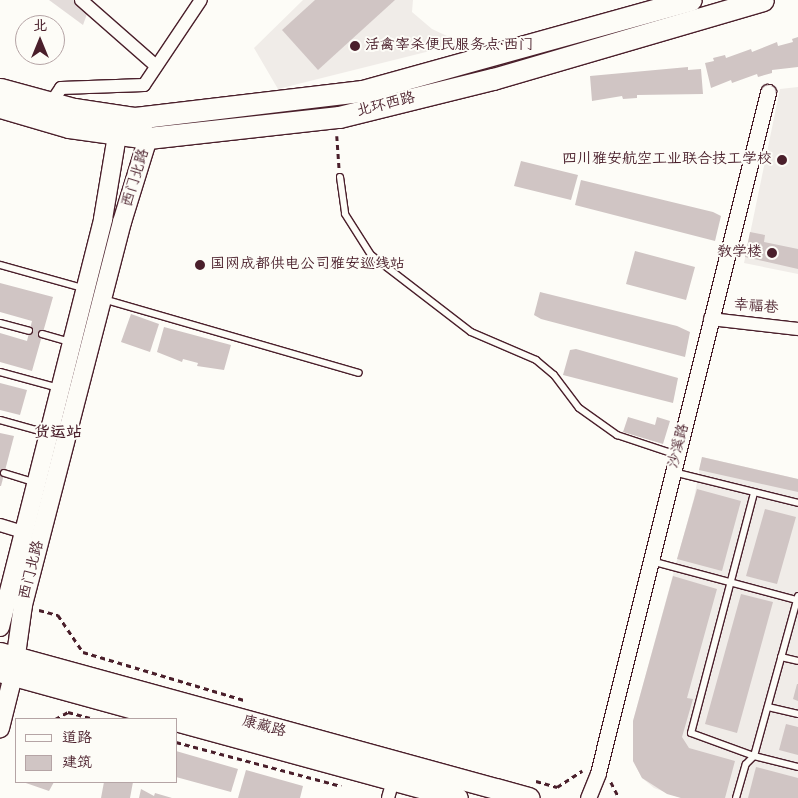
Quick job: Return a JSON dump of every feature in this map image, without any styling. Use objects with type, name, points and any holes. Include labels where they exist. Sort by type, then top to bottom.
[{"type":"highway","name":"北环西路","points":[[0,89],[52,103],[135,118],[362,91],[691,0]]},
{"type":"highway","name":"北环西路","points":[[0,107],[69,127],[148,138],[335,117],[493,79],[763,0]]},
{"type":"main road","name":"西门北路","points":[[0,627],[103,219],[117,135],[135,118],[148,138],[102,299],[7,665],[0,728]]},
{"type":"main road","points":[[7,665],[168,718]]},
{"type":"main road","name":"康藏路","points":[[7,665],[529,789]]},
{"type":"main road","name":"康藏路","points":[[178,722],[390,790],[458,798]]},
{"type":"street","points":[[81,0],[156,66]]},
{"type":"street","points":[[52,103],[61,88],[144,85],[202,0]]},
{"type":"street","name":"沙溪路","points":[[588,798],[598,773],[768,92]]},
{"type":"street","name":"幸福巷","points":[[710,320],[798,329]]},
{"type":"street","points":[[0,525],[23,532]]},
{"type":"lane","points":[[340,177],[346,214],[371,255],[471,332],[536,360],[554,375],[579,408],[617,435],[677,455]]},
{"type":"lane","points":[[0,265],[84,289]]},
{"type":"lane","points":[[102,299],[359,373]]},
{"type":"lane","points":[[0,323],[30,331]]},
{"type":"lane","points":[[42,334],[71,342]]},
{"type":"lane","points":[[0,372],[59,388]]},
{"type":"lane","points":[[0,420],[49,434]]},
{"type":"lane","points":[[673,472],[798,503]]},
{"type":"lane","points":[[4,473],[36,483]]},
{"type":"lane","points":[[754,492],[729,582],[692,732],[754,756],[798,767]]},
{"type":"lane","points":[[650,561],[797,598],[796,608],[754,756],[746,764],[736,798]]},
{"type":"lane","points":[[781,657],[798,662]]},
{"type":"lane","points":[[768,707],[798,714]]},
{"type":"path","points":[[335,117],[340,177]]},
{"type":"path","points":[[58,615],[84,652],[252,702]]},
{"type":"path","points":[[57,718],[68,712],[90,718]]},
{"type":"path","points":[[178,743],[348,788]]},
{"type":"path","points":[[529,789],[557,787],[585,769],[609,777],[619,798]]},
{"type":"shaded area","points":[[49,0],[92,0],[83,25]]},
{"type":"shaded area","name":"活禽宰杀便民服务点·西门","points":[[303,0],[413,0],[412,12],[432,29],[462,43],[278,89],[254,48]]},
{"type":"shaded area","name":"四川雅安航空工业联合技工学校","points":[[798,87],[798,274],[744,263],[780,89]]},
{"type":"shaded area","points":[[702,457],[798,479],[798,798],[681,798],[654,788],[642,778],[633,761],[633,721],[694,498]]},
{"type":"building","points":[[315,0],[395,0],[318,70],[282,30]]},
{"type":"building","points":[[798,37],[798,67],[772,70],[772,73],[758,77],[757,74],[732,83],[731,80],[711,88],[705,63],[714,61],[713,58],[725,55],[726,58],[751,49],[752,52],[777,42],[778,46],[793,42],[792,39]]},
{"type":"building","points":[[688,67],[688,70],[701,69],[703,94],[637,95],[637,98],[623,99],[622,96],[592,101],[590,76]]},
{"type":"building","points":[[521,161],[578,175],[571,200],[514,186]]},
{"type":"building","points":[[581,180],[713,212],[721,216],[715,241],[575,205]]},
{"type":"building","name":"教学楼","points":[[750,232],[765,235],[764,242],[798,249],[798,269],[745,257]]},
{"type":"building","points":[[635,251],[695,267],[686,300],[626,284]]},
{"type":"building","points":[[0,283],[53,297],[32,371],[0,362],[0,333],[27,341],[32,321],[0,312]]},
{"type":"building","points":[[540,292],[677,326],[690,332],[685,357],[541,319],[534,315]]},
{"type":"building","points":[[131,314],[159,324],[150,352],[121,342]]},
{"type":"building","points":[[164,327],[231,345],[224,370],[197,366],[198,363],[183,359],[182,362],[157,352]]},
{"type":"building","points":[[576,349],[678,378],[673,403],[563,375],[570,350]]},
{"type":"building","points":[[0,383],[27,390],[20,415],[0,410]]},
{"type":"building","points":[[628,417],[655,425],[657,417],[670,421],[663,444],[623,432]]},
{"type":"building","points":[[0,433],[14,436],[1,486],[0,486]]},
{"type":"building","points":[[702,457],[798,479],[798,492],[699,470]]},
{"type":"building","points":[[697,489],[741,501],[722,571],[677,559]]},
{"type":"building","points":[[765,509],[796,517],[777,584],[746,576]]},
{"type":"building","points":[[673,576],[717,589],[687,698],[693,699],[682,737],[689,748],[735,761],[725,798],[681,798],[667,794],[642,778],[633,761],[633,721]]},
{"type":"building","points":[[741,594],[773,602],[737,733],[705,724]]},
{"type":"building","points":[[798,684],[798,701],[793,699]]},
{"type":"building","points":[[786,724],[798,727],[798,755],[779,750]]},
{"type":"building","points":[[178,752],[238,769],[231,792],[178,778]]},
{"type":"building","points":[[756,767],[798,778],[798,798],[748,798]]},
{"type":"building","points":[[246,770],[303,786],[300,798],[238,798]]},
{"type":"building","points":[[26,783],[53,783],[49,791]]},
{"type":"building","points":[[104,783],[133,783],[130,798],[101,798]]},
{"type":"building","points":[[141,789],[154,796],[155,793],[172,798],[139,798]]},
{"type":"place","name":"活禽宰杀便民服务点·西门","points":[[355,46]]},
{"type":"place","name":"四川雅安航空工业联合技工学校","points":[[782,160]]},
{"type":"place","name":"教学楼","points":[[772,253]]},
{"type":"place","name":"国网成都供电公司雅安巡线站","points":[[200,265]]},
{"type":"district","name":"货运站","points":[[58,433]]}]
